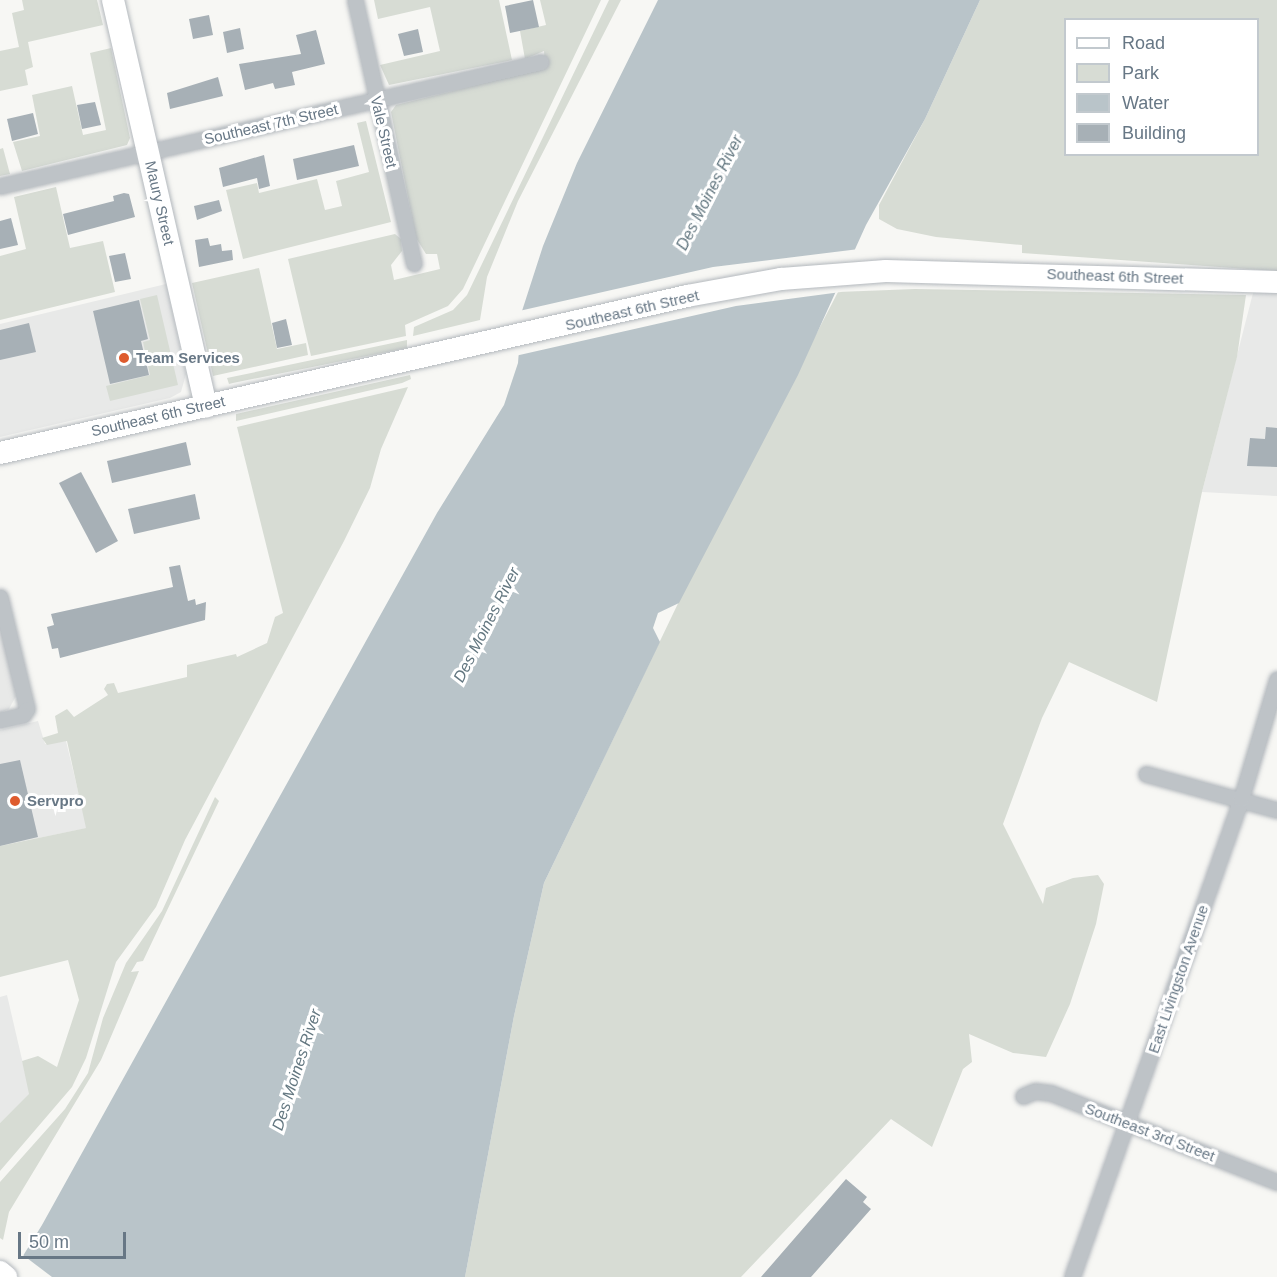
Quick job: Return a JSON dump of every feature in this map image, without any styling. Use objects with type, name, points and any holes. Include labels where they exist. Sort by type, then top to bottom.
[{"type":"main road","name":"Maury Street","points":[[112,0],[206,405]]},
{"type":"main road","name":"Southeast 6th Street","points":[[0,453],[676,299],[781,279],[886,271],[1022,273],[1277,282]]},
{"type":"main road","points":[[0,1272],[6,1277]]},
{"type":"street","name":"Vale Street","points":[[355,0],[414,263]]},
{"type":"street","name":"Southeast 7th Street","points":[[0,186],[541,62]]},
{"type":"street","points":[[0,597],[26,713],[0,720]]},
{"type":"street","name":"East Livingston Avenue","points":[[1072,1277],[1241,799],[1277,679]]},
{"type":"street","points":[[1146,774],[1277,810]]},
{"type":"street","name":"Southeast 3rd Street","points":[[1023,1096],[1035,1091],[1051,1093],[1277,1182]]},
{"type":"shaded area","points":[[1250,281],[1277,282],[1277,496],[1202,492],[1253,293]]},
{"type":"shaded area","points":[[166,284],[186,374],[181,392],[170,398],[0,437],[0,324]]},
{"type":"shaded area","points":[[0,618],[16,696],[9,709],[0,713]]},
{"type":"shaded area","points":[[38,721],[45,744],[66,741],[87,828],[0,846],[0,730]]},
{"type":"shaded area","points":[[7,995],[30,1094],[0,1123],[0,997]]},
{"type":"green space","points":[[22,0],[97,0],[103,25],[28,42],[33,67],[25,70],[28,85],[0,91],[0,51],[19,47],[12,13],[24,10]]},
{"type":"green space","points":[[374,0],[499,0],[512,60],[389,85],[380,65],[440,51],[430,7],[378,19]]},
{"type":"green space","points":[[540,0],[601,0],[463,289],[448,306],[405,325],[406,336],[311,356],[288,259],[395,234],[401,239],[402,251],[391,265],[394,280],[440,269],[437,254],[426,254],[416,238],[391,112],[396,105],[545,68],[544,51],[525,59],[520,31],[546,25]]},
{"type":"green space","points":[[609,0],[621,0],[518,201],[487,277],[480,320],[413,336],[414,327],[453,310],[467,295]]},
{"type":"green space","points":[[980,0],[1277,0],[1277,271],[1022,253],[1022,245],[936,237],[897,229],[879,219],[879,205],[925,119]]},
{"type":"green space","points":[[111,48],[130,138],[127,145],[22,171],[13,142],[40,136],[32,95],[72,86],[83,135],[106,130],[90,53]]},
{"type":"green space","points":[[366,121],[391,222],[243,259],[226,190],[257,183],[259,193],[317,179],[325,210],[342,206],[336,181],[369,172],[357,123]]},
{"type":"green space","points":[[3,148],[10,174],[0,176],[0,149]]},
{"type":"green space","points":[[56,187],[70,248],[103,241],[115,292],[0,320],[0,256],[26,249],[14,197]]},
{"type":"green space","points":[[259,268],[277,349],[306,343],[308,355],[213,376],[192,283]]},
{"type":"green space","points":[[915,289],[1246,295],[1237,357],[1202,492],[1157,702],[1069,662],[1042,718],[1003,824],[1043,904],[1046,888],[1073,878],[1098,875],[1104,884],[1096,924],[1070,1004],[1046,1057],[1013,1053],[969,1034],[972,1062],[963,1069],[932,1147],[891,1119],[741,1277],[465,1277],[514,1016],[544,883],[695,568],[838,292]]},
{"type":"green space","points":[[157,295],[178,385],[110,401],[106,386],[150,375],[143,342],[150,340],[140,299]]},
{"type":"green space","points":[[407,340],[407,348],[229,384],[227,378]]},
{"type":"green space","points":[[410,375],[411,379],[402,383],[236,421],[236,414]]},
{"type":"green space","points":[[408,387],[381,449],[370,488],[344,541],[185,840],[156,907],[116,962],[86,1058],[72,1087],[0,1171],[0,1123],[29,1094],[22,1061],[38,1056],[57,1067],[79,1000],[68,960],[0,977],[0,846],[86,828],[67,741],[47,745],[42,738],[58,733],[55,716],[67,709],[74,717],[108,695],[104,689],[107,684],[114,683],[118,693],[187,677],[187,665],[236,654],[237,657],[267,643],[275,617],[283,613],[237,427]]},
{"type":"green space","points":[[215,797],[219,801],[143,961],[137,962],[131,972],[139,971],[101,1060],[9,1212],[3,1240],[0,1238],[0,1182],[65,1109],[88,1073],[103,1018],[126,963],[162,911]]},
{"type":"water","name":"Des Moines River","points":[[658,0],[980,0],[925,119],[866,225],[798,375],[679,603],[658,613],[653,628],[660,642],[544,883],[514,1016],[465,1277],[10,1277],[42,1225],[437,513],[504,405],[518,363],[522,311],[543,246],[577,163]]},
{"type":"pier","points":[[859,249],[841,292],[736,306],[515,356],[519,311],[713,267]]},
{"type":"pier","points":[[19,1252],[52,1277],[7,1277]]},
{"type":"building","points":[[533,0],[539,27],[510,33],[505,6]]},
{"type":"building","points":[[209,15],[213,35],[193,39],[189,19]]},
{"type":"building","points":[[240,28],[244,49],[227,53],[223,32]]},
{"type":"building","points":[[418,29],[423,52],[404,56],[398,34]]},
{"type":"building","points":[[316,30],[325,64],[292,72],[295,85],[275,89],[273,83],[245,90],[239,64],[301,54],[296,35]]},
{"type":"building","points":[[218,77],[223,96],[170,109],[167,93]]},
{"type":"building","points":[[95,102],[101,125],[82,129],[77,105]]},
{"type":"building","points":[[33,113],[38,134],[12,141],[7,119]]},
{"type":"building","points":[[354,145],[359,166],[297,180],[293,159]]},
{"type":"building","points":[[264,155],[270,186],[259,189],[257,178],[223,187],[219,168]]},
{"type":"building","points":[[129,194],[135,217],[68,235],[63,214],[114,201],[113,196]]},
{"type":"building","points":[[219,200],[222,211],[197,220],[194,206]]},
{"type":"building","points":[[11,218],[18,245],[0,249],[0,221]]},
{"type":"building","points":[[208,238],[210,246],[221,244],[222,251],[232,250],[233,260],[199,267],[195,240]]},
{"type":"building","points":[[125,253],[131,279],[115,282],[109,256]]},
{"type":"building","name":"Team Services","points":[[139,300],[148,339],[141,341],[149,375],[110,384],[93,311]]},
{"type":"building","points":[[286,319],[292,345],[277,348],[272,323]]},
{"type":"building","points":[[29,323],[36,352],[0,360],[0,330]]},
{"type":"building","points":[[1266,427],[1277,428],[1277,467],[1247,466],[1250,438],[1265,439]]},
{"type":"building","points":[[186,442],[191,465],[112,483],[107,461]]},
{"type":"building","points":[[81,472],[118,541],[96,553],[59,483]]},
{"type":"building","points":[[195,494],[200,519],[134,534],[128,509]]},
{"type":"building","points":[[180,565],[188,601],[195,599],[196,605],[206,602],[205,620],[60,658],[58,648],[52,649],[47,627],[54,625],[51,614],[173,587],[169,567]]},
{"type":"building","name":"Servpro","points":[[20,760],[38,837],[0,846],[0,764]]},
{"type":"building","points":[[846,1179],[867,1197],[863,1202],[871,1209],[811,1277],[761,1277]]},
{"type":"place","name":"Team Services","points":[[124,358]]},
{"type":"place","name":"Servpro","points":[[15,801]]}]
